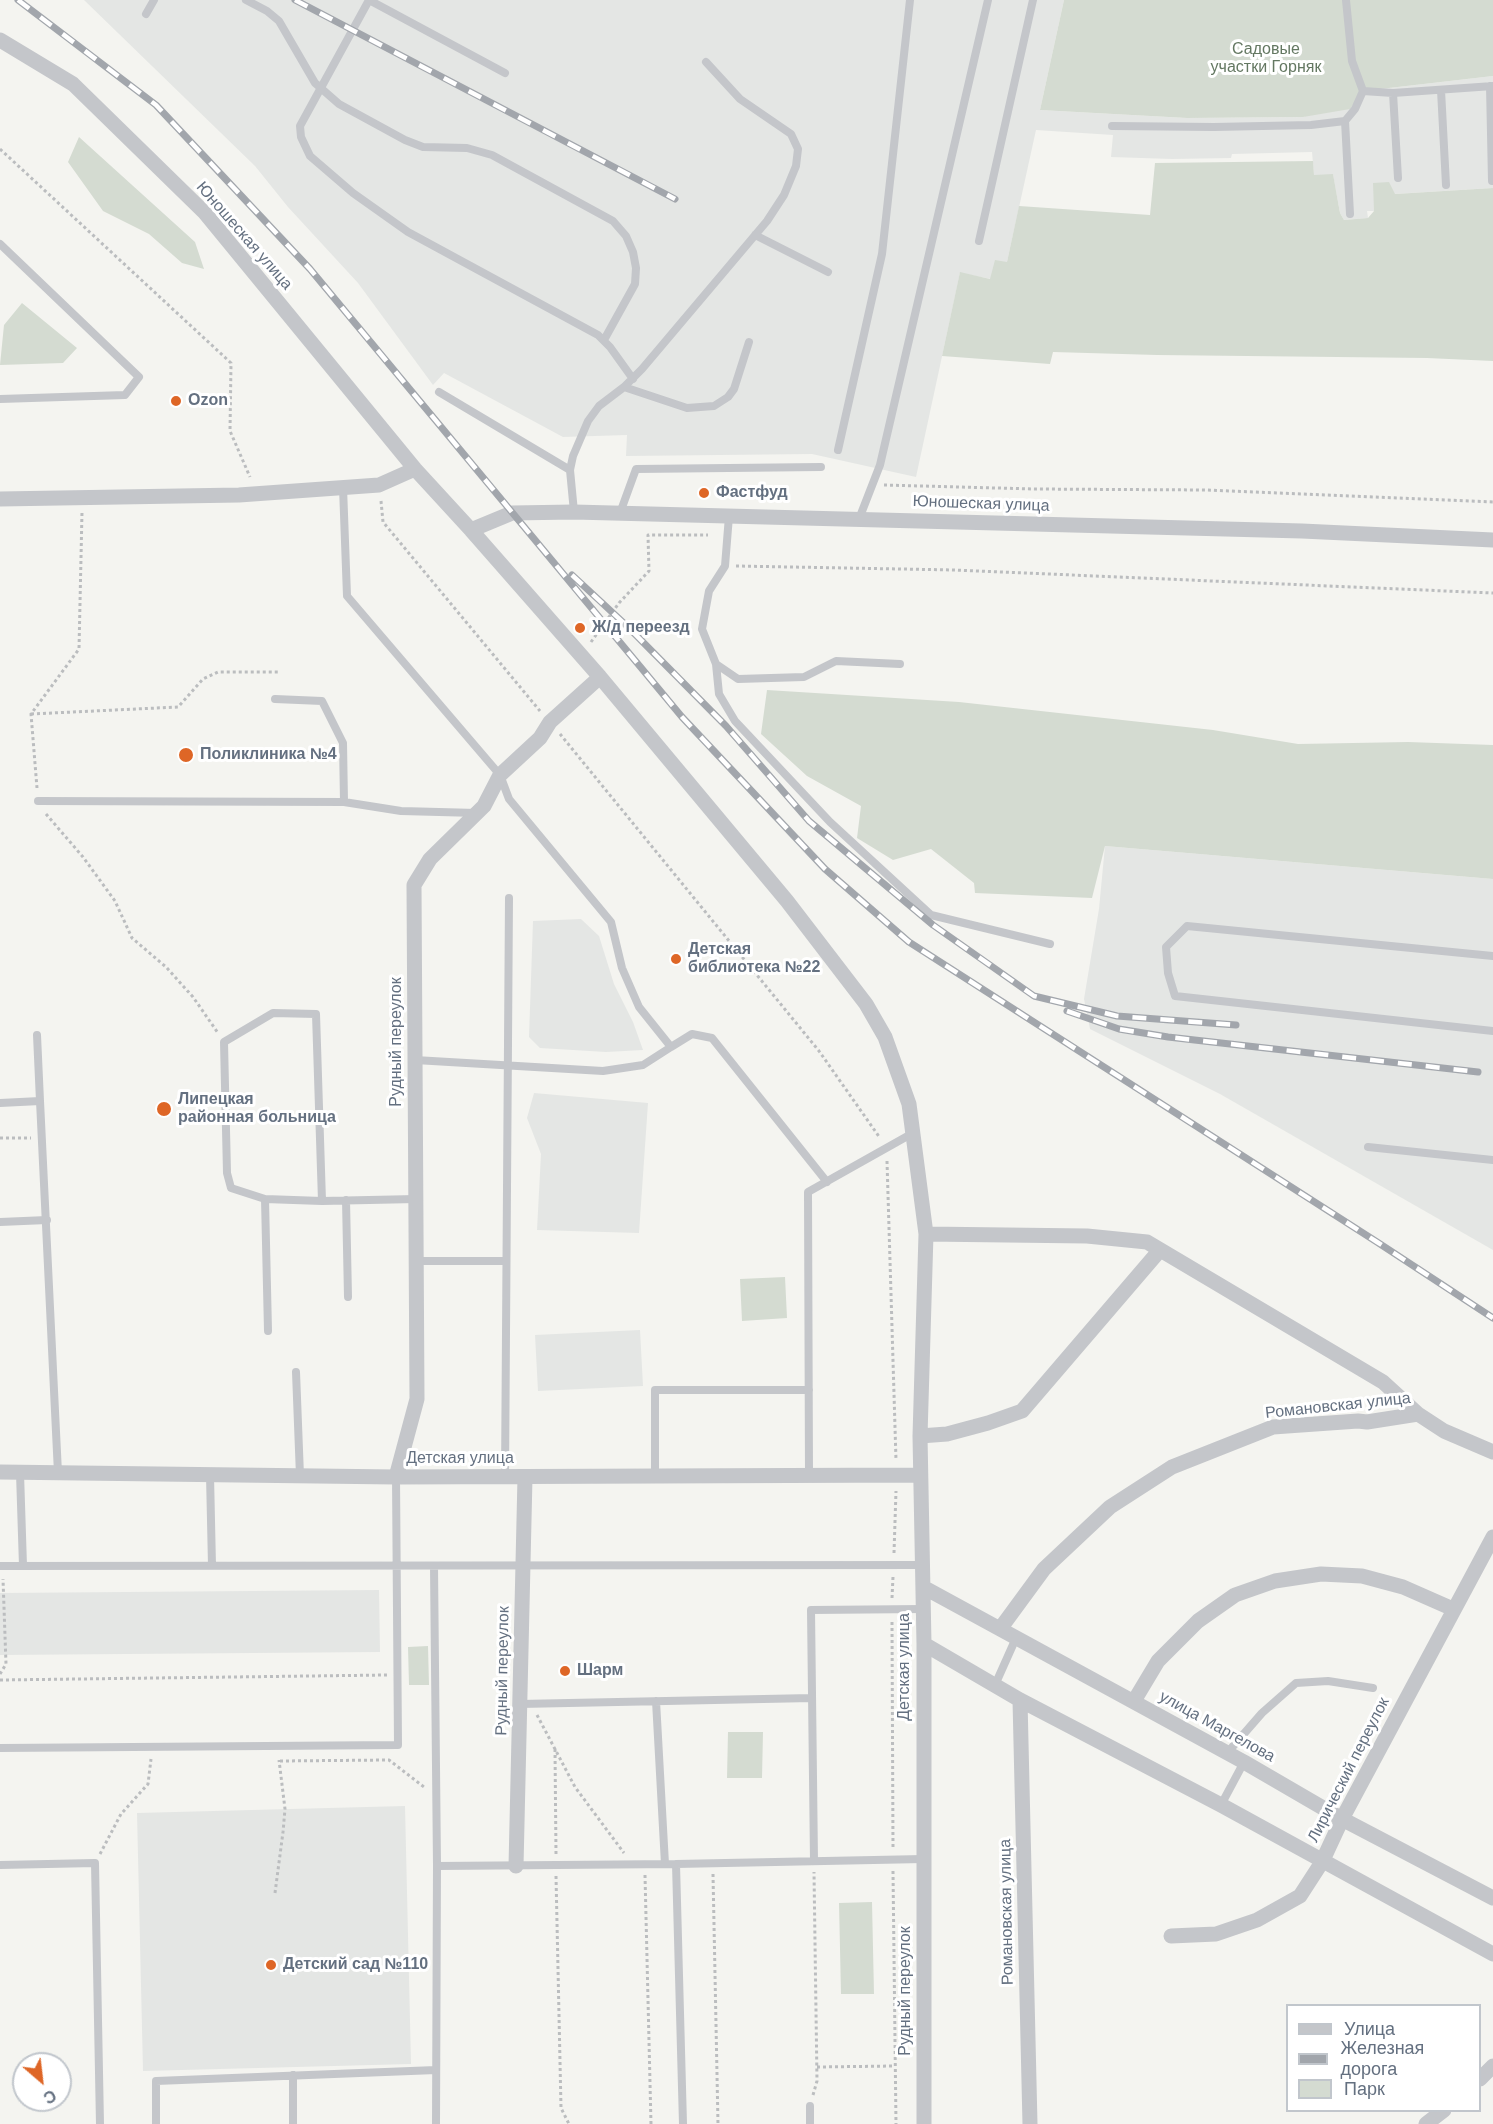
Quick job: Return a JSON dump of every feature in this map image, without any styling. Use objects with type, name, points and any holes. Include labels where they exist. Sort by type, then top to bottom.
[{"type":"street","name":"Юношеская улица","points":[[0,40],[73,84],[205,213],[415,469],[600,677],[787,901],[866,1004],[885,1037],[898,1071],[909,1104],[914,1133]]},
{"type":"street","points":[[0,499],[257,494],[379,484],[415,469]]},
{"type":"street","name":"Юношеская улица","points":[[471,530],[512,513],[574,512],[1290,531],[1493,540]]},
{"type":"street","name":"Рудный переулок","points":[[396,1477],[417,1399],[414,885],[430,859],[484,806],[500,775],[540,738],[550,722],[600,677]]},
{"type":"street","name":"Детская улица","points":[[914,1133],[926,1234],[920,1436],[924,1644],[923,1858]]},
{"type":"street","points":[[926,1234],[1087,1236],[1147,1242],[1383,1382],[1418,1414]]},
{"type":"street","points":[[920,1436],[947,1434],[1022,1411],[1160,1250]]},
{"type":"street","name":"Романовская улица","points":[[1000,1629],[1044,1569],[1110,1507],[1173,1467],[1273,1427],[1367,1422],[1418,1414],[1444,1431],[1493,1452]]},
{"type":"street","name":"Детская улица","points":[[0,1472],[396,1477],[920,1475]]},
{"type":"street","name":"Рудный переулок","points":[[516,1866],[526,1704],[523,1566],[525,1477]]},
{"type":"street","name":"Лирический переулок","points":[[1172,1936],[1216,1934],[1257,1920],[1300,1896],[1322,1862],[1342,1819],[1493,1537]]},
{"type":"street","points":[[1134,1701],[1158,1661],[1198,1621],[1235,1595],[1275,1581],[1321,1574],[1362,1576],[1403,1587],[1453,1609]]},
{"type":"street","name":"улица Маргелова","points":[[923,1587],[1228,1752],[1342,1819],[1493,1898]]},
{"type":"street","points":[[924,1644],[1020,1700],[1221,1805],[1493,1954]]},
{"type":"street","name":"Романовская улица","points":[[1020,1700],[1030,2124]]},
{"type":"street","name":"Рудный переулок","points":[[923,1858],[924,2124]]},
{"type":"street","points":[[1481,2077],[1493,2066]]},
{"type":"street","points":[[1426,2124],[1441,2112]]},
{"type":"lane","points":[[147,14],[154,0]]},
{"type":"lane","points":[[246,0],[267,11],[279,21],[308,73],[320,88],[339,104],[405,140],[423,147],[466,148],[492,155],[613,221],[626,236],[633,252],[636,268],[635,284],[604,340]]},
{"type":"lane","points":[[505,73],[369,0],[300,126],[304,146],[310,156],[352,193],[408,232],[604,340],[633,379]]},
{"type":"lane","points":[[838,450],[882,254],[910,0]]},
{"type":"lane","points":[[859,519],[880,465],[988,0]]},
{"type":"lane","points":[[980,242],[1033,0]]},
{"type":"lane","points":[[1112,126],[1214,127],[1345,121],[1355,110],[1363,91],[1352,61],[1346,0]]},
{"type":"lane","points":[[574,512],[570,470],[573,456],[588,421],[608,398],[633,379],[699,304],[775,210],[790,184],[799,157],[791,134],[740,99],[706,62]]},
{"type":"lane","points":[[1363,91],[1393,93],[1491,86],[1491,181]]},
{"type":"lane","points":[[1441,90],[1446,185]]},
{"type":"lane","points":[[1393,93],[1398,178]]},
{"type":"lane","points":[[1345,121],[1350,214]]},
{"type":"lane","points":[[755,235],[828,272]]},
{"type":"lane","points":[[0,244],[139,377],[124,395],[0,399]]},
{"type":"lane","points":[[624,387],[687,408],[714,406],[728,397],[734,389],[749,342]]},
{"type":"lane","points":[[439,392],[570,470]]},
{"type":"lane","points":[[620,513],[636,469],[821,467]]},
{"type":"lane","points":[[343,487],[347,596],[500,775],[509,799],[611,922],[622,968],[639,1007],[671,1047]]},
{"type":"lane","points":[[729,516],[725,566],[709,591],[702,629],[716,664],[719,694],[735,721],[830,822],[931,915],[1050,944]]},
{"type":"lane","points":[[716,664],[738,679],[804,677],[836,661],[900,664]]},
{"type":"lane","points":[[275,699],[322,701],[343,742],[344,802]]},
{"type":"lane","points":[[38,801],[344,802],[401,811],[477,813]]},
{"type":"lane","points":[[505,1477],[509,898]]},
{"type":"lane","points":[[1493,956],[1187,926],[1166,947],[1168,973],[1175,996],[1493,1030]]},
{"type":"lane","points":[[322,1201],[316,1014],[273,1012],[224,1042],[227,1173],[231,1188],[265,1199],[322,1201],[416,1199]]},
{"type":"lane","points":[[415,1060],[603,1071],[643,1065],[692,1034],[712,1038],[827,1182]]},
{"type":"lane","points":[[37,1035],[58,1473]]},
{"type":"lane","points":[[0,1103],[40,1101]]},
{"type":"lane","points":[[809,1475],[808,1192],[914,1133]]},
{"type":"lane","points":[[1368,1147],[1493,1160]]},
{"type":"lane","points":[[265,1199],[268,1331]]},
{"type":"lane","points":[[346,1200],[348,1297]]},
{"type":"lane","points":[[0,1222],[47,1220]]},
{"type":"lane","points":[[416,1261],[506,1261]]},
{"type":"lane","points":[[296,1372],[300,1476]]},
{"type":"lane","points":[[655,1476],[655,1390],[809,1390]]},
{"type":"lane","points":[[20,1473],[23,1566]]},
{"type":"lane","points":[[210,1475],[212,1566]]},
{"type":"lane","points":[[0,1748],[398,1745],[396,1477]]},
{"type":"lane","points":[[1,1566],[922,1565]]},
{"type":"lane","points":[[434,1566],[437,1866],[436,2124]]},
{"type":"lane","points":[[813,1861],[811,1610],[923,1609]]},
{"type":"lane","points":[[995,1685],[1016,1638]]},
{"type":"lane","points":[[1228,1752],[1262,1713],[1296,1683],[1328,1681],[1372,1688]]},
{"type":"lane","points":[[526,1704],[812,1698]]},
{"type":"lane","points":[[656,1701],[665,1864]]},
{"type":"lane","points":[[1221,1805],[1244,1762]]},
{"type":"lane","points":[[437,1866],[676,1864],[923,1858]]},
{"type":"lane","points":[[0,1865],[95,1863],[100,2124]]},
{"type":"lane","points":[[676,1864],[683,2124]]},
{"type":"lane","points":[[156,2124],[156,2081],[436,2070]]},
{"type":"lane","points":[[293,2075],[293,2124]]},
{"type":"lane","points":[[810,2106],[810,2124]]},
{"type":"path","points":[[0,149],[231,363],[230,431],[257,494]]},
{"type":"path","points":[[379,484],[384,522],[819,1051],[886,1148],[897,1475],[892,1609],[896,2124]]},
{"type":"path","points":[[873,484],[1034,489],[1206,490],[1493,502]]},
{"type":"path","points":[[83,498],[79,650],[31,714],[38,801],[50,820],[83,857],[116,901],[132,938],[166,967],[194,997],[224,1042]]},
{"type":"path","points":[[581,655],[619,603],[649,571],[648,535],[708,535]]},
{"type":"path","points":[[725,566],[955,570],[1493,593]]},
{"type":"path","points":[[31,714],[178,707],[203,679],[218,672],[278,672]]},
{"type":"path","points":[[0,1138],[42,1138]]},
{"type":"path","points":[[0,1674],[6,1664],[1,1566]]},
{"type":"path","points":[[0,1680],[397,1675]]},
{"type":"path","points":[[526,1704],[555,1749],[575,1787],[632,1864]]},
{"type":"path","points":[[275,1893],[285,1809],[278,1746]]},
{"type":"path","points":[[95,1863],[121,1814],[148,1784],[153,1747]]},
{"type":"path","points":[[555,1749],[561,2108],[569,2124]]},
{"type":"path","points":[[280,1761],[389,1760],[436,1796]]},
{"type":"path","points":[[810,2106],[817,2080],[813,1861]]},
{"type":"path","points":[[712,1863],[718,2124]]},
{"type":"path","points":[[645,1864],[651,2124]]},
{"type":"path","points":[[817,2067],[895,2066]]},
{"type":"shaded area","points":[[84,0],[1064,0],[1040,110],[1187,118],[1303,117],[1363,91],[1493,76],[1493,188],[1394,194],[1374,183],[1374,211],[1367,211],[1368,218],[1344,220],[1340,213],[1333,175],[1314,175],[1312,152],[1232,154],[1231,158],[1111,157],[1113,135],[1036,130],[1007,262],[991,279],[960,273],[916,477],[812,454],[626,456],[627,435],[563,437],[444,373],[433,385],[358,283],[288,207],[255,166]]},
{"type":"shaded area","points":[[1105,846],[1493,879],[1493,1250],[1220,1094],[1090,1029],[1084,999],[1099,909]]},
{"type":"shaded area","points":[[581,919],[599,936],[614,984],[633,1022],[643,1050],[606,1052],[540,1048],[529,1037],[533,921]]},
{"type":"shaded area","points":[[534,1093],[648,1103],[639,1233],[537,1230],[541,1154],[527,1118]]},
{"type":"shaded area","points":[[640,1330],[643,1386],[538,1391],[535,1335]]},
{"type":"shaded area","points":[[379,1590],[380,1652],[0,1655],[0,1593]]},
{"type":"shaded area","points":[[405,1806],[411,2064],[143,2071],[137,1813]]},
{"type":"green space","name":"Садовые участки Горняк","points":[[1064,0],[1493,0],[1493,76],[1363,91],[1350,109],[1303,117],[1187,118],[1040,110]]},
{"type":"green space","points":[[79,137],[195,242],[204,269],[182,263],[149,234],[103,211],[68,162]]},
{"type":"green space","points":[[1313,161],[1314,175],[1333,174],[1340,213],[1344,220],[1368,218],[1374,211],[1373,183],[1389,182],[1395,194],[1493,188],[1493,361],[1053,352],[1050,364],[942,356],[960,272],[990,279],[995,260],[1007,262],[1019,206],[1150,215],[1155,163]]},
{"type":"green space","points":[[22,303],[77,348],[63,363],[0,365],[4,325]]},
{"type":"green space","points":[[767,690],[959,702],[1213,730],[1298,744],[1408,742],[1493,745],[1493,879],[1105,846],[1092,898],[975,893],[974,883],[931,849],[893,860],[857,838],[861,806],[807,776],[761,734]]},
{"type":"green space","points":[[785,1277],[787,1318],[742,1321],[740,1279]]},
{"type":"green space","points":[[428,1646],[429,1685],[409,1685],[408,1647]]},
{"type":"green space","points":[[728,1732],[763,1732],[762,1778],[727,1778]]},
{"type":"green space","points":[[872,1902],[874,1994],[841,1994],[839,1903]]},
{"type":"railway","points":[[18,0],[156,105],[310,269],[682,717],[825,869],[909,942],[1493,1318]]},
{"type":"railway","points":[[295,0],[675,199]]},
{"type":"railway","points":[[572,575],[627,626],[726,726],[809,821],[933,925],[1034,996],[1117,1016],[1236,1025]]},
{"type":"railway","points":[[1067,1011],[1119,1029],[1168,1037],[1478,1072]]},
{"type":"place","name":"Ozon","points":[[176,401]]},
{"type":"place","name":"Фастфуд","points":[[704,493]]},
{"type":"place","name":"Ж/д переезд","points":[[580,628]]},
{"type":"place","name":"Поликлиника №4","points":[[186,755]]},
{"type":"place","name":"Детская библиотека №22","points":[[676,959]]},
{"type":"place","name":"Липецкая районная больница","points":[[164,1109]]},
{"type":"place","name":"Шарм","points":[[565,1671]]},
{"type":"place","name":"Детский сад №110","points":[[271,1965]]}]
